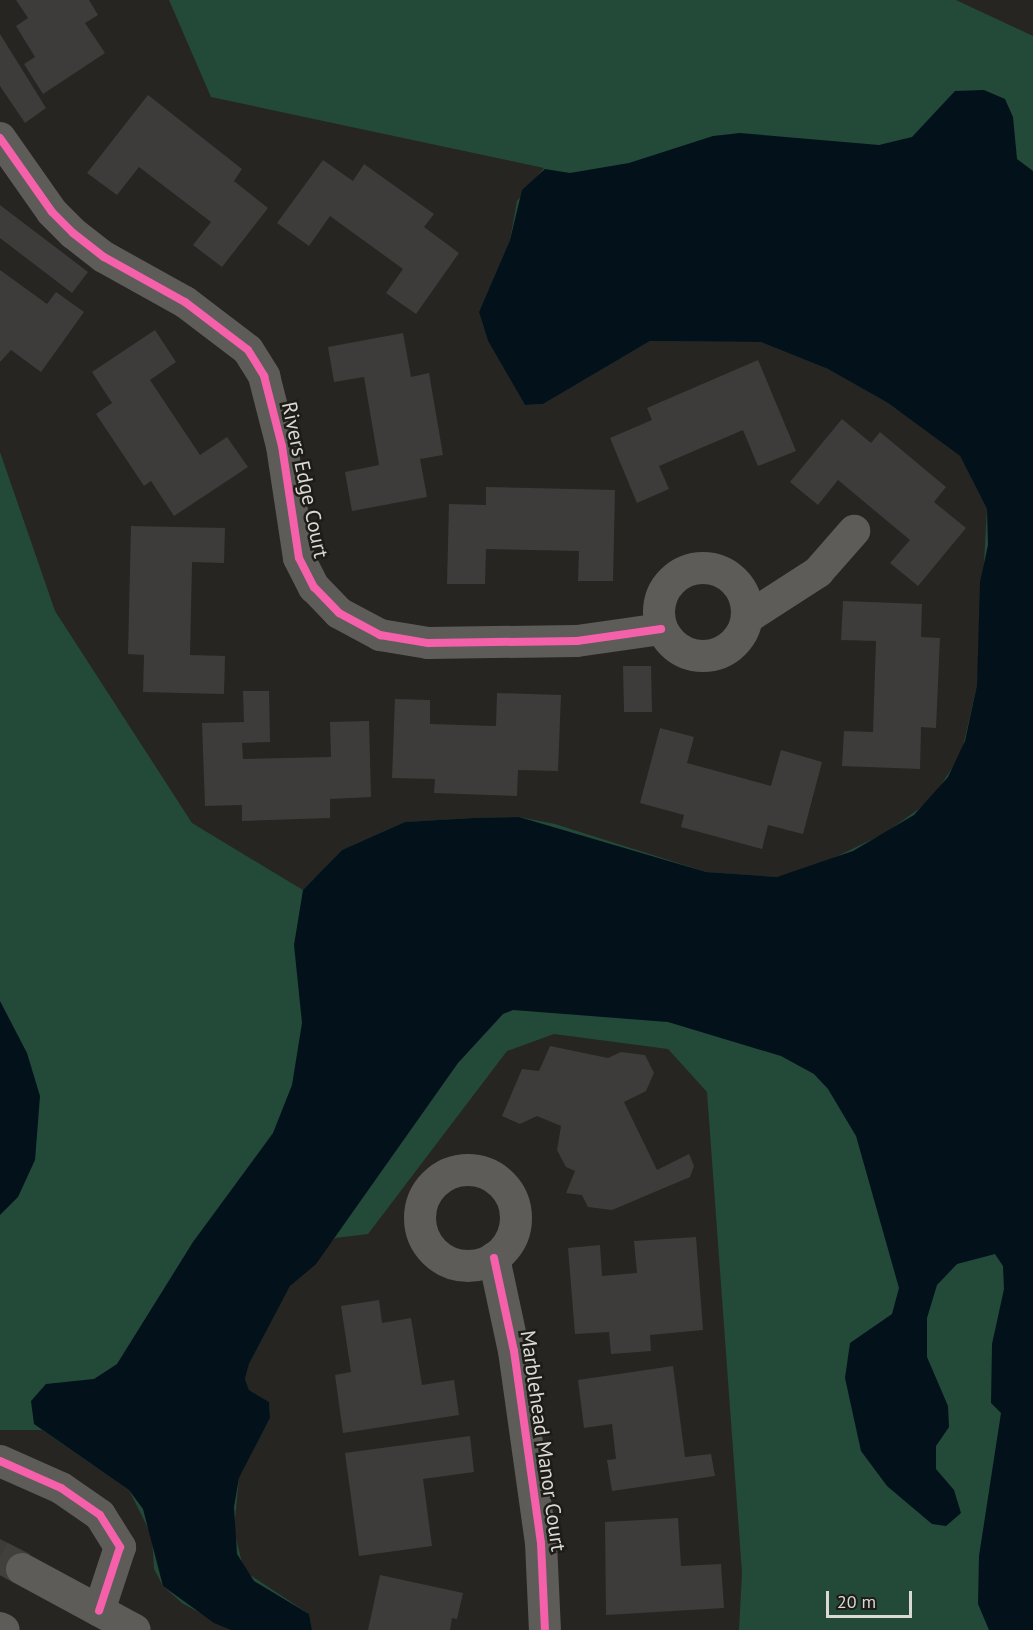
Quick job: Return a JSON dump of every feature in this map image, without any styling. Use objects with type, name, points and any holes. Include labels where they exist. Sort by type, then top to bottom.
[{"type":"street","name":"Rivers Edge Court","points":[[0,138],[52,212],[73,233],[104,257],[185,302],[248,350],[264,376],[282,446],[299,558],[315,587],[339,613],[380,635],[428,643],[577,641],[661,629]]},
{"type":"street","points":[[747,618],[744,597],[732,578],[705,567],[677,576],[666,586],[660,600],[661,629],[680,651],[708,657],[734,644],[747,618],[818,573],[854,531]]},
{"type":"street","name":"Marblehead Manor Court","points":[[494,1258],[514,1351],[540,1532],[545,1630]]},
{"type":"street","points":[[0,1461],[61,1488],[100,1515],[120,1547],[99,1611]]},
{"type":"street","points":[[22,1569],[135,1630]]},
{"type":"street","points":[[0,1628],[4,1630]]},
{"type":"green space","points":[[169,0],[956,0],[1033,36],[1033,1630],[739,1630],[742,1573],[707,1092],[668,1049],[554,1034],[507,1051],[368,1234],[335,1238],[290,1286],[249,1364],[245,1379],[249,1390],[269,1402],[270,1418],[239,1478],[234,1530],[244,1571],[309,1614],[312,1630],[231,1630],[182,1603],[163,1586],[154,1569],[152,1536],[129,1490],[42,1430],[0,1430],[0,452],[55,611],[192,823],[303,890],[342,850],[405,822],[474,818],[519,817],[555,824],[706,872],[777,877],[813,868],[885,833],[930,801],[961,755],[977,685],[987,509],[960,456],[888,403],[828,369],[761,342],[650,341],[543,404],[525,405],[488,341],[479,312],[510,240],[517,201],[544,168],[211,97]]},
{"type":"shaded area","points":[[984,90],[1005,99],[1013,117],[1017,159],[1033,171],[1033,1630],[989,1630],[978,1604],[979,1556],[1001,1413],[991,1403],[992,1344],[1004,1289],[1003,1266],[995,1254],[957,1264],[937,1285],[927,1318],[927,1357],[948,1406],[949,1427],[936,1446],[936,1469],[954,1490],[961,1513],[946,1526],[932,1524],[887,1486],[861,1451],[845,1378],[850,1343],[892,1314],[899,1288],[856,1136],[828,1089],[814,1074],[781,1056],[668,1022],[513,1010],[503,1014],[458,1063],[316,1264],[290,1286],[249,1364],[245,1379],[249,1390],[269,1402],[270,1418],[239,1478],[234,1507],[237,1554],[254,1581],[309,1614],[312,1630],[231,1630],[214,1623],[163,1586],[143,1509],[129,1490],[34,1424],[31,1401],[46,1384],[94,1379],[117,1364],[193,1242],[273,1133],[292,1085],[302,1023],[294,945],[303,890],[342,850],[405,822],[474,818],[519,817],[706,872],[777,877],[853,851],[914,815],[948,777],[965,741],[977,685],[980,582],[988,545],[987,509],[960,456],[888,403],[828,369],[761,342],[650,341],[543,404],[525,405],[488,341],[479,312],[510,240],[522,190],[545,169],[570,173],[629,163],[713,136],[740,133],[879,145],[912,137],[955,91]]},
{"type":"shaded area","points":[[0,1001],[27,1053],[40,1096],[35,1160],[18,1197],[0,1215]]},
{"type":"building","points":[[16,0],[89,0],[98,15],[85,23],[105,53],[43,94],[24,64],[35,57],[16,26],[28,18]]},
{"type":"building","points":[[0,34],[46,108],[25,123],[0,86]]},
{"type":"building","points":[[148,95],[242,169],[234,181],[268,208],[222,267],[193,245],[211,222],[139,167],[117,195],[87,173]]},
{"type":"building","points":[[323,160],[353,181],[364,164],[434,214],[424,227],[459,253],[416,314],[386,293],[403,269],[330,216],[309,246],[277,223]]},
{"type":"building","points":[[0,205],[88,272],[72,293],[0,238]]},
{"type":"building","points":[[0,270],[47,304],[56,292],[84,312],[41,372],[11,350],[0,362]]},
{"type":"building","points":[[155,330],[176,362],[150,380],[200,455],[227,437],[248,467],[174,516],[151,481],[144,486],[96,414],[112,403],[92,372]]},
{"type":"building","points":[[403,333],[411,377],[429,373],[443,455],[420,459],[427,497],[352,511],[345,472],[379,465],[364,377],[334,382],[328,347]]},
{"type":"building","points":[[758,360],[796,451],[758,466],[743,430],[659,466],[669,489],[637,503],[610,438],[652,420],[647,408]]},
{"type":"building","points":[[842,419],[871,443],[880,432],[946,487],[934,502],[966,528],[918,586],[890,563],[910,540],[838,480],[818,505],[790,482]]},
{"type":"building","points":[[486,487],[615,490],[613,581],[578,581],[579,551],[486,549],[485,584],[447,584],[449,504],[486,505]]},
{"type":"building","points":[[131,526],[225,528],[224,563],[192,562],[190,655],[225,656],[224,694],[143,692],[144,655],[128,654]]},
{"type":"building","points":[[843,601],[922,604],[921,637],[940,638],[936,728],[921,727],[920,769],[842,766],[844,731],[873,732],[876,641],[841,640]]},
{"type":"building","points":[[623,666],[651,666],[652,712],[624,712]]},
{"type":"building","points":[[243,691],[269,691],[270,742],[242,743],[243,759],[331,757],[330,722],[369,721],[371,797],[330,799],[330,818],[242,821],[242,805],[205,806],[202,723],[244,722]]},
{"type":"building","points":[[497,693],[561,695],[558,771],[518,770],[517,796],[434,793],[435,779],[392,778],[395,699],[430,700],[430,724],[496,726]]},
{"type":"building","points":[[660,728],[694,737],[687,763],[771,786],[781,750],[822,762],[803,834],[768,825],[762,849],[681,827],[684,815],[640,803]]},
{"type":"building","points":[[550,1046],[608,1058],[621,1052],[645,1055],[654,1073],[646,1091],[624,1102],[657,1170],[689,1154],[694,1166],[690,1177],[612,1210],[588,1207],[582,1195],[566,1193],[575,1171],[566,1167],[557,1150],[561,1126],[537,1116],[520,1124],[502,1116],[522,1069],[539,1071]]},
{"type":"building","points":[[696,1237],[703,1330],[650,1335],[651,1351],[611,1354],[609,1332],[575,1334],[568,1248],[600,1245],[602,1276],[637,1273],[634,1241]]},
{"type":"building","points":[[379,1300],[382,1323],[411,1318],[422,1385],[454,1380],[459,1415],[343,1433],[335,1375],[351,1372],[341,1306]]},
{"type":"building","points":[[673,1366],[685,1457],[711,1454],[715,1476],[612,1491],[607,1460],[616,1459],[612,1424],[584,1428],[578,1380]]},
{"type":"building","points":[[470,1436],[474,1472],[423,1479],[432,1546],[359,1556],[345,1453]]},
{"type":"building","points":[[678,1518],[681,1566],[721,1564],[724,1608],[606,1615],[605,1522]]},
{"type":"building","points":[[0,1539],[30,1554],[18,1576],[4,1569],[0,1576]]},
{"type":"building","points":[[380,1575],[463,1593],[457,1619],[452,1618],[450,1630],[368,1630]]},
{"type":"tunnel","points":[[0,1557],[22,1569]]},
{"type":"cycle path","points":[[0,138],[52,212],[73,233],[104,257],[185,302],[248,350],[264,376],[282,446],[299,558],[314,587],[339,613],[380,635],[428,643],[577,641],[661,629]]},
{"type":"cycle path","points":[[494,1258],[514,1351],[541,1543],[545,1630]]},
{"type":"cycle path","points":[[0,1461],[61,1488],[100,1515],[120,1547],[99,1611]]}]
